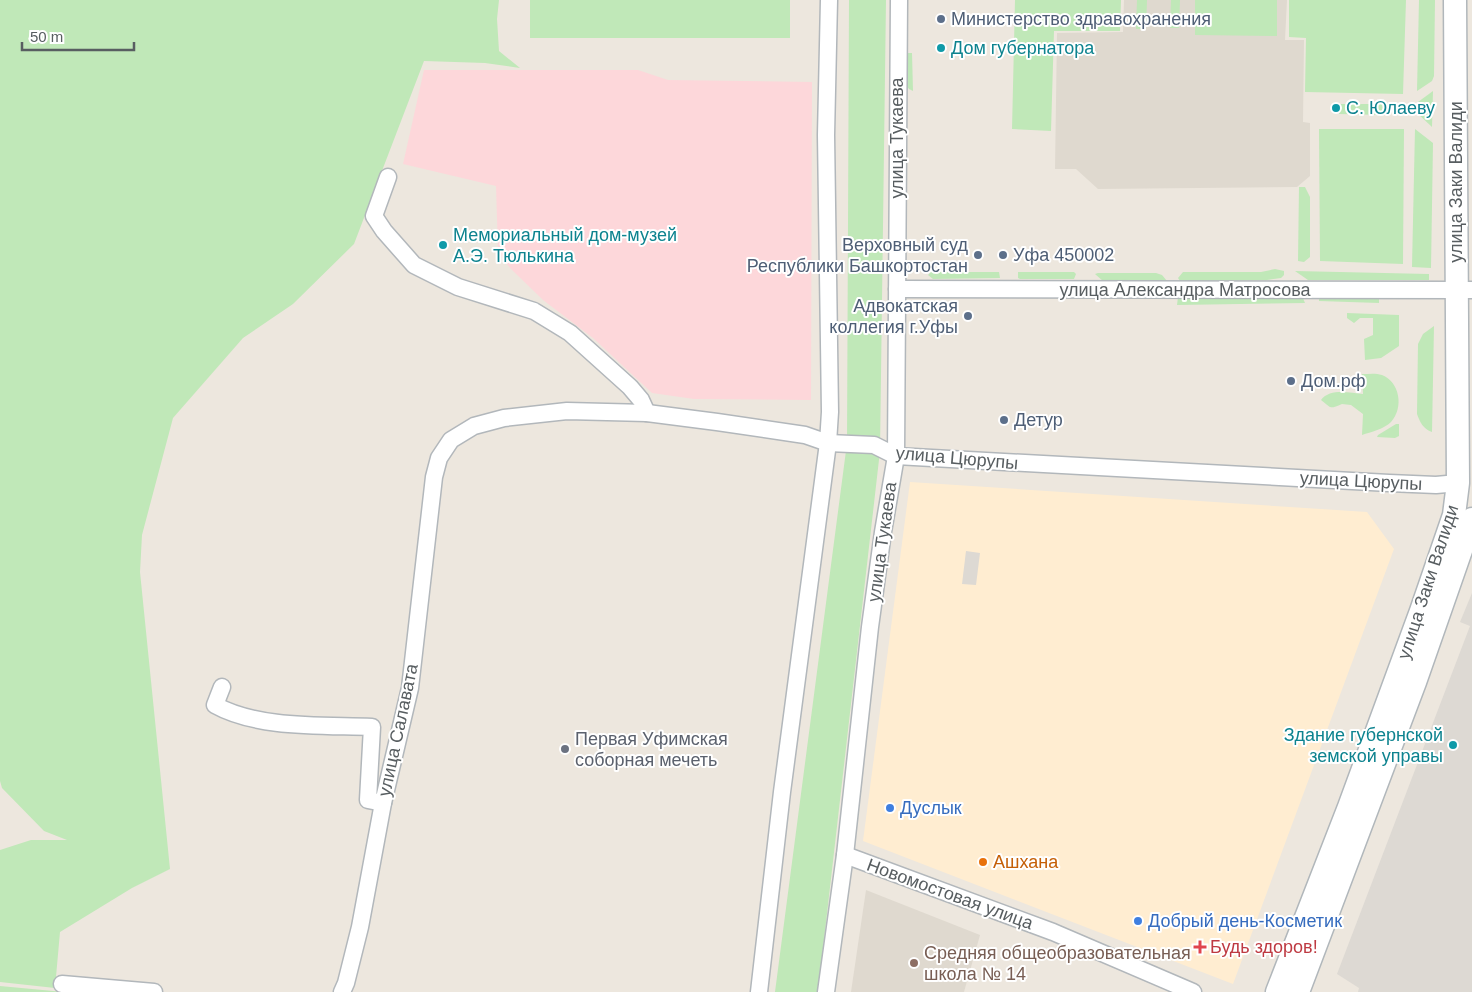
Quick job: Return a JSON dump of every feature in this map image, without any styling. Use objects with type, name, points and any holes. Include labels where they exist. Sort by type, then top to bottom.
[{"type":"main road","name":"улица Заки Валиди","points":[[1277,992],[1350,807],[1465,483],[1464,290],[1455,0]]},
{"type":"main road","name":"улица Заки Валиди","points":[[1298,992],[1415,682],[1472,519]]},
{"type":"street","points":[[758,992],[828,443],[830,392],[826,135],[829,0]]},
{"type":"street","name":"улица Тукаева","points":[[826,992],[845,855],[870,628],[896,456],[899,0]]},
{"type":"street","points":[[388,177],[374,216],[384,231],[414,265],[458,287],[534,311],[551,320],[570,333],[630,387],[641,400],[647,413]]},
{"type":"street","name":"улица Александра Матросова","points":[[897,289],[1464,290]]},
{"type":"street","name":"улица Цюрупы","points":[[451,440],[474,426],[504,418],[568,411],[647,413],[805,435],[828,443],[874,445],[896,456],[1436,485],[1465,483]]},
{"type":"street","name":"улица Салавата","points":[[342,992],[360,927],[383,804],[410,688],[434,477],[439,458],[451,440]]},
{"type":"street","points":[[222,687],[216,705],[229,712],[282,724],[372,727],[368,800],[383,804]]},
{"type":"street","name":"Новомостовая улица","points":[[845,855],[1053,932],[1194,992]]},
{"type":"street","points":[[62,984],[154,992]]},
{"type":"shaded area","points":[[1124,0],[1287,0],[1285,40],[1304,40],[1303,122],[1310,123],[1310,176],[1297,187],[1098,189],[1076,169],[1055,169],[1057,33],[1123,32]]},
{"type":"shaded area","points":[[424,70],[638,70],[668,80],[812,82],[811,400],[694,399],[652,393],[593,338],[543,300],[510,268],[498,252],[496,186],[403,164]]},
{"type":"shaded area","points":[[910,482],[1367,512],[1394,549],[1233,984],[863,841]]},
{"type":"shaded area","points":[[966,551],[980,553],[976,585],[962,584]]},
{"type":"shaded area","name":"Здание губернской земской управы","points":[[1472,593],[1472,992],[1358,992],[1359,988],[1337,974],[1470,626],[1460,622]]},
{"type":"shaded area","name":"Средняя общеобразовательная школа № 14","points":[[866,890],[980,935],[964,992],[851,992]]},
{"type":"green space","points":[[0,0],[499,0],[497,19],[499,51],[520,68],[485,63],[424,61],[354,244],[293,304],[243,338],[173,418],[142,535],[140,572],[170,869],[132,888],[60,932],[55,988],[0,982],[0,850],[31,840],[67,840],[44,831],[2,788],[0,781]]},
{"type":"green space","points":[[530,0],[790,0],[790,38],[530,38]]},
{"type":"green space","points":[[849,0],[886,0],[880,451],[818,992],[775,992],[847,443]]},
{"type":"green space","points":[[1015,0],[1121,0],[1120,31],[1054,31],[1051,131],[1012,129]]},
{"type":"green space","points":[[1137,0],[1147,0],[1146,29],[1136,29]]},
{"type":"green space","points":[[1171,0],[1180,0],[1179,28],[1170,28]]},
{"type":"green space","points":[[1195,0],[1277,0],[1277,36],[1195,35]]},
{"type":"green space","points":[[1289,0],[1406,0],[1403,94],[1305,92],[1306,38],[1289,37]]},
{"type":"green space","points":[[1419,0],[1435,0],[1434,76],[1432,81],[1417,91]]},
{"type":"green space","points":[[906,53],[912,53],[913,91],[906,85]]},
{"type":"green space","points":[[1433,91],[1432,127],[1417,113],[1418,102]]},
{"type":"green space","points":[[1340,104],[1385,104],[1385,115],[1339,114]]},
{"type":"green space","points":[[1319,129],[1404,129],[1403,264],[1320,261]]},
{"type":"green space","points":[[1415,129],[1433,143],[1431,268],[1412,267]]},
{"type":"green space","points":[[1299,187],[1305,187],[1310,197],[1310,257],[1304,262],[1298,261]]},
{"type":"green space","points":[[1275,269],[1284,271],[1284,275],[1281,278],[1267,280],[1180,281],[1178,278],[1183,272],[1261,272]]},
{"type":"green space","points":[[1295,271],[1429,274],[1429,280],[1308,280]]},
{"type":"green space","points":[[931,272],[999,272],[1000,278],[933,279],[928,275]]},
{"type":"green space","points":[[1018,272],[1074,272],[1076,274],[1074,279],[1020,279],[1018,278]]},
{"type":"green space","points":[[1156,273],[1162,275],[1167,281],[1103,281],[1095,274]]},
{"type":"green space","points":[[1319,294],[1379,296],[1379,303],[1319,301]]},
{"type":"green space","points":[[1302,296],[1305,303],[1177,305],[1178,297]]},
{"type":"green space","points":[[1347,313],[1399,315],[1399,346],[1381,358],[1365,360],[1364,339],[1373,335],[1373,318],[1360,318],[1354,323],[1347,318]]},
{"type":"green space","points":[[1434,326],[1432,432],[1424,427],[1417,414],[1418,344],[1423,334]]},
{"type":"green space","points":[[1362,374],[1380,374],[1388,378],[1396,389],[1399,403],[1398,410],[1391,422],[1362,435],[1363,414],[1351,405],[1342,404],[1331,407],[1321,400],[1325,396],[1335,393],[1363,394]]},
{"type":"green space","points":[[1399,424],[1399,436],[1395,438],[1377,437],[1378,435]]},
{"type":"green space","points":[[0,986],[64,992],[0,992]]},
{"type":"place","name":"Министерство здравохранения","points":[[941,19]]},
{"type":"place","name":"Дом губернатора","points":[[941,48]]},
{"type":"place","name":"С. Юлаеву","points":[[1336,108]]},
{"type":"place","name":"Мемориальный дом-музей А.Э. Тюлькина","points":[[443,245]]},
{"type":"place","name":"Верховный суд Республики Башкортостан","points":[[978,255]]},
{"type":"place","name":"Уфа 450002","points":[[1003,255]]},
{"type":"place","name":"Адвокатская коллегия г.Уфы","points":[[968,316]]},
{"type":"place","name":"Дом.рф","points":[[1291,381]]},
{"type":"place","name":"Детур","points":[[1004,420]]},
{"type":"place","name":"Здание губернской земской управы","points":[[1453,745]]},
{"type":"place","name":"Первая Уфимская соборная мечеть","points":[[565,749]]},
{"type":"place","name":"Дуслык","points":[[890,808]]},
{"type":"place","name":"Ашхана","points":[[983,862]]},
{"type":"place","name":"Добрый день-Косметик","points":[[1138,921]]},
{"type":"place","name":"Будь здоров!","points":[[1200,947]]},
{"type":"place","name":"Средняя общеобразовательная школа № 14","points":[[914,963]]}]
